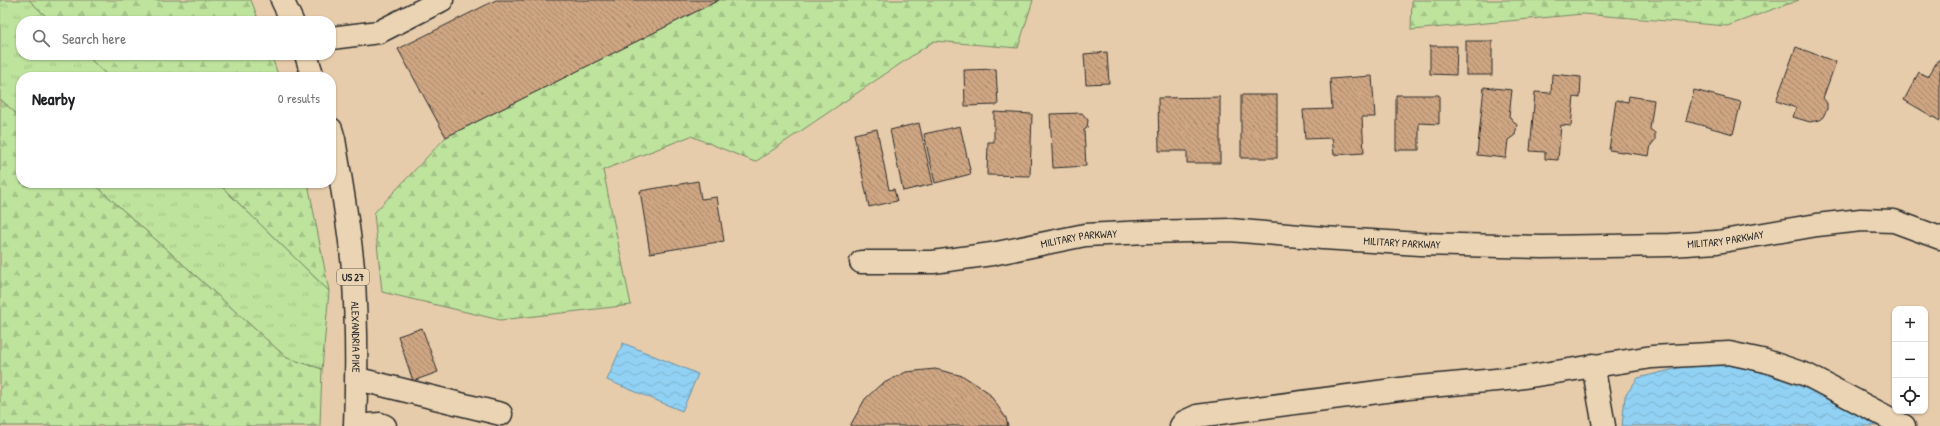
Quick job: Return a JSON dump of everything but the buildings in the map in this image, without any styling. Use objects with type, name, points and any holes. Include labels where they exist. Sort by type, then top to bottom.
[{"type":"street","points":[[282,0],[290,16]]},
{"type":"street","points":[[336,37],[379,32],[442,0]]},
{"type":"street","points":[[308,60],[311,72]]},
{"type":"street","name":"ALEXANDRIA PIKE","points":[[336,151],[353,268],[358,379],[356,426]]},
{"type":"street","name":"MILITARY PARKWAY","points":[[861,262],[933,262],[992,254],[1086,235],[1230,230],[1316,238],[1412,244],[1543,247],[1670,245],[1717,242],[1817,225],[1861,220],[1894,221],[1940,238]]},
{"type":"street","points":[[1181,426],[1184,422],[1197,416],[1408,388],[1518,378],[1652,357],[1729,353],[1766,361],[1807,375],[1904,426]]},
{"type":"street","points":[[1594,365],[1604,426]]},
{"type":"street","points":[[358,379],[501,414]]},
{"type":"street","points":[[356,426],[380,424],[385,426]]},
{"type":"green space","points":[[0,0],[29,0],[46,16],[16,16],[16,60],[91,60],[104,72],[16,72],[16,113],[0,99]]},
{"type":"green space","points":[[29,0],[251,0],[257,16],[46,16]]},
{"type":"green space","points":[[719,0],[1033,0],[1018,48],[934,41],[755,162],[691,136],[603,170],[631,305],[500,320],[382,292],[374,213],[446,137]]},
{"type":"green space","points":[[1412,0],[1799,0],[1727,26],[1583,14],[1411,30]]},
{"type":"green space","points":[[91,60],[273,60],[277,72],[104,72]]},
{"type":"green space","points":[[0,99],[16,113],[16,188],[99,188],[287,358],[322,369],[320,426],[0,426]]},
{"type":"green space","points":[[99,188],[223,188],[329,291],[322,369],[287,358]]},
{"type":"green space","points":[[223,188],[309,188],[329,291]]},
{"type":"water","points":[[623,343],[698,374],[682,411],[607,380]]},
{"type":"water","points":[[1721,364],[1756,370],[1810,390],[1878,426],[1622,426],[1625,396],[1638,378],[1683,367]]}]
